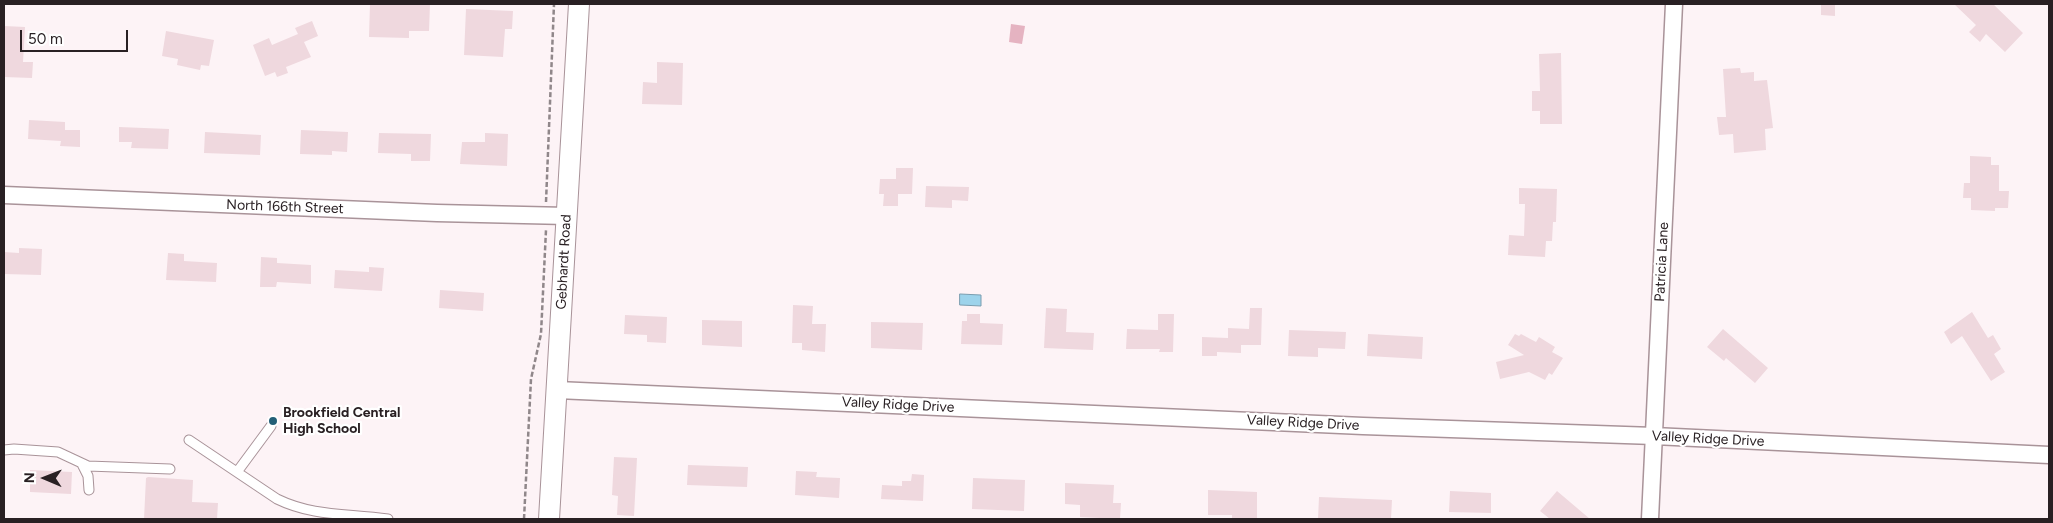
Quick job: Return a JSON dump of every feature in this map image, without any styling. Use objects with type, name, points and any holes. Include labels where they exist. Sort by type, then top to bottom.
[{"type":"street","name":"Gebhardt Road","points":[[549,519],[579,4]]},
{"type":"street","name":"Patricia Lane","points":[[1650,519],[1674,4]]},
{"type":"street","name":"North 166th Street","points":[[4,195],[437,213],[567,216]]},
{"type":"street","name":"Valley Ridge Drive","points":[[557,390],[1363,426],[1654,436],[2049,455]]},
{"type":"lane","points":[[237,472],[271,426]]},
{"type":"lane","points":[[189,440],[277,499],[300,509],[325,514],[388,519]]},
{"type":"lane","points":[[4,450],[58,452],[82,464],[170,469]]},
{"type":"lane","points":[[82,464],[88,476],[89,490]]},
{"type":"path","points":[[524,519],[532,364],[539,347],[541,334],[554,4]]},
{"type":"shaded area","points":[[1011,24],[1025,26],[1022,44],[1009,42]]},
{"type":"water","points":[[960,294],[981,295],[981,306],[960,305]]},
{"type":"building","points":[[370,4],[430,4],[429,31],[409,31],[409,38],[369,37]]},
{"type":"building","points":[[1821,4],[1835,4],[1835,16],[1821,15]]},
{"type":"building","points":[[1954,4],[1993,4],[2023,33],[2005,52],[1986,34],[1980,42],[1969,32],[1976,25]]},
{"type":"building","points":[[466,9],[513,11],[512,29],[505,29],[503,57],[464,55]]},
{"type":"building","points":[[312,21],[318,36],[304,42],[311,57],[286,67],[288,73],[277,77],[275,72],[265,76],[253,45],[269,38],[272,45],[298,34],[295,28]]},
{"type":"building","points":[[4,26],[25,27],[23,62],[33,62],[32,78],[4,77]]},
{"type":"building","points":[[166,31],[214,40],[209,66],[201,65],[200,70],[177,65],[178,59],[162,56]]},
{"type":"building","points":[[1561,53],[1562,124],[1540,124],[1540,111],[1532,111],[1532,91],[1540,91],[1539,54]]},
{"type":"building","points":[[657,62],[683,63],[682,105],[642,104],[643,82],[657,83]]},
{"type":"building","points":[[1740,68],[1741,73],[1754,72],[1754,81],[1767,80],[1773,128],[1765,129],[1766,150],[1734,153],[1733,134],[1719,135],[1717,117],[1726,117],[1723,69]]},
{"type":"building","points":[[29,120],[65,122],[65,130],[80,130],[80,147],[60,146],[61,141],[28,139]]},
{"type":"building","points":[[119,127],[169,129],[168,149],[131,148],[132,142],[119,142]]},
{"type":"building","points":[[301,130],[348,132],[347,152],[332,151],[332,155],[300,154]]},
{"type":"building","points":[[205,132],[261,135],[260,155],[204,153]]},
{"type":"building","points":[[379,133],[431,134],[430,161],[411,161],[411,154],[378,153]]},
{"type":"building","points":[[485,133],[508,134],[507,166],[460,164],[462,142],[485,142]]},
{"type":"building","points":[[1970,156],[1991,157],[1991,165],[1999,165],[1999,191],[2009,191],[2008,208],[1995,208],[1995,211],[1971,210],[1971,198],[1963,198],[1964,183],[1970,183]]},
{"type":"building","points":[[896,168],[913,168],[912,194],[898,194],[898,206],[883,206],[884,194],[879,194],[880,179],[896,179]]},
{"type":"building","points":[[926,186],[969,187],[968,201],[952,200],[952,208],[925,207]]},
{"type":"building","points":[[1519,188],[1557,189],[1556,222],[1553,222],[1552,241],[1546,241],[1545,257],[1508,255],[1509,235],[1524,236],[1525,204],[1519,204]]},
{"type":"building","points":[[19,248],[42,249],[41,275],[4,274],[4,252],[19,253]]},
{"type":"building","points":[[168,253],[184,254],[184,261],[217,263],[216,282],[166,280]]},
{"type":"building","points":[[261,257],[277,258],[277,263],[311,265],[311,284],[277,282],[276,287],[260,287]]},
{"type":"building","points":[[369,267],[384,268],[382,291],[334,288],[335,270],[369,272]]},
{"type":"building","points":[[440,290],[484,293],[483,311],[439,308]]},
{"type":"building","points":[[793,305],[813,306],[812,324],[826,324],[825,352],[802,350],[802,343],[792,343]]},
{"type":"building","points":[[1046,308],[1067,309],[1066,332],[1094,333],[1093,350],[1044,348]]},
{"type":"building","points":[[1250,308],[1262,308],[1261,345],[1241,345],[1241,353],[1217,352],[1217,356],[1202,356],[1202,337],[1228,338],[1228,328],[1249,329]]},
{"type":"building","points":[[1972,312],[1988,338],[1993,335],[2001,349],[1994,354],[2005,372],[1991,381],[1962,336],[1951,344],[1944,332]]},
{"type":"building","points":[[967,314],[980,314],[980,323],[1003,324],[1002,345],[961,344],[962,321],[967,321]]},
{"type":"building","points":[[1158,314],[1174,314],[1173,352],[1159,352],[1160,349],[1126,349],[1127,329],[1158,330]]},
{"type":"building","points":[[625,315],[667,317],[666,343],[647,342],[647,335],[624,334]]},
{"type":"building","points":[[702,320],[742,321],[742,347],[702,345]]},
{"type":"building","points":[[871,322],[923,323],[922,350],[871,348]]},
{"type":"building","points":[[1723,329],[1768,368],[1755,383],[1726,358],[1724,361],[1707,347]]},
{"type":"building","points":[[1289,330],[1346,332],[1345,349],[1318,348],[1318,357],[1288,356]]},
{"type":"building","points":[[1368,334],[1423,337],[1422,359],[1367,356]]},
{"type":"building","points":[[1515,334],[1519,336],[1521,334],[1536,342],[1539,337],[1555,347],[1552,352],[1563,358],[1552,375],[1549,373],[1545,380],[1529,372],[1500,379],[1496,362],[1524,355],[1508,345]]},
{"type":"building","points":[[614,457],[637,458],[634,516],[617,515],[618,496],[612,495]]},
{"type":"building","points":[[688,465],[748,467],[747,487],[687,485]]},
{"type":"building","points":[[30,470],[72,472],[71,494],[30,492]]},
{"type":"building","points":[[796,471],[817,472],[816,477],[840,478],[839,498],[795,495]]},
{"type":"building","points":[[912,474],[924,475],[923,501],[881,499],[882,485],[902,486],[902,481],[911,481]]},
{"type":"building","points":[[146,478],[193,480],[192,502],[218,503],[217,519],[144,519]]},
{"type":"building","points":[[973,478],[1025,480],[1024,511],[972,509]]},
{"type":"building","points":[[1065,483],[1114,485],[1113,503],[1121,503],[1120,519],[1080,517],[1080,505],[1065,504]]},
{"type":"building","points":[[1208,490],[1257,492],[1257,519],[1232,519],[1232,515],[1208,515]]},
{"type":"building","points":[[1450,491],[1491,493],[1491,513],[1449,512]]},
{"type":"building","points":[[1557,491],[1590,519],[1550,519],[1540,511]]},
{"type":"building","points":[[1319,497],[1392,500],[1391,519],[1318,519]]},
{"type":"place","name":"Brookfield Central High School","points":[[273,421]]}]
